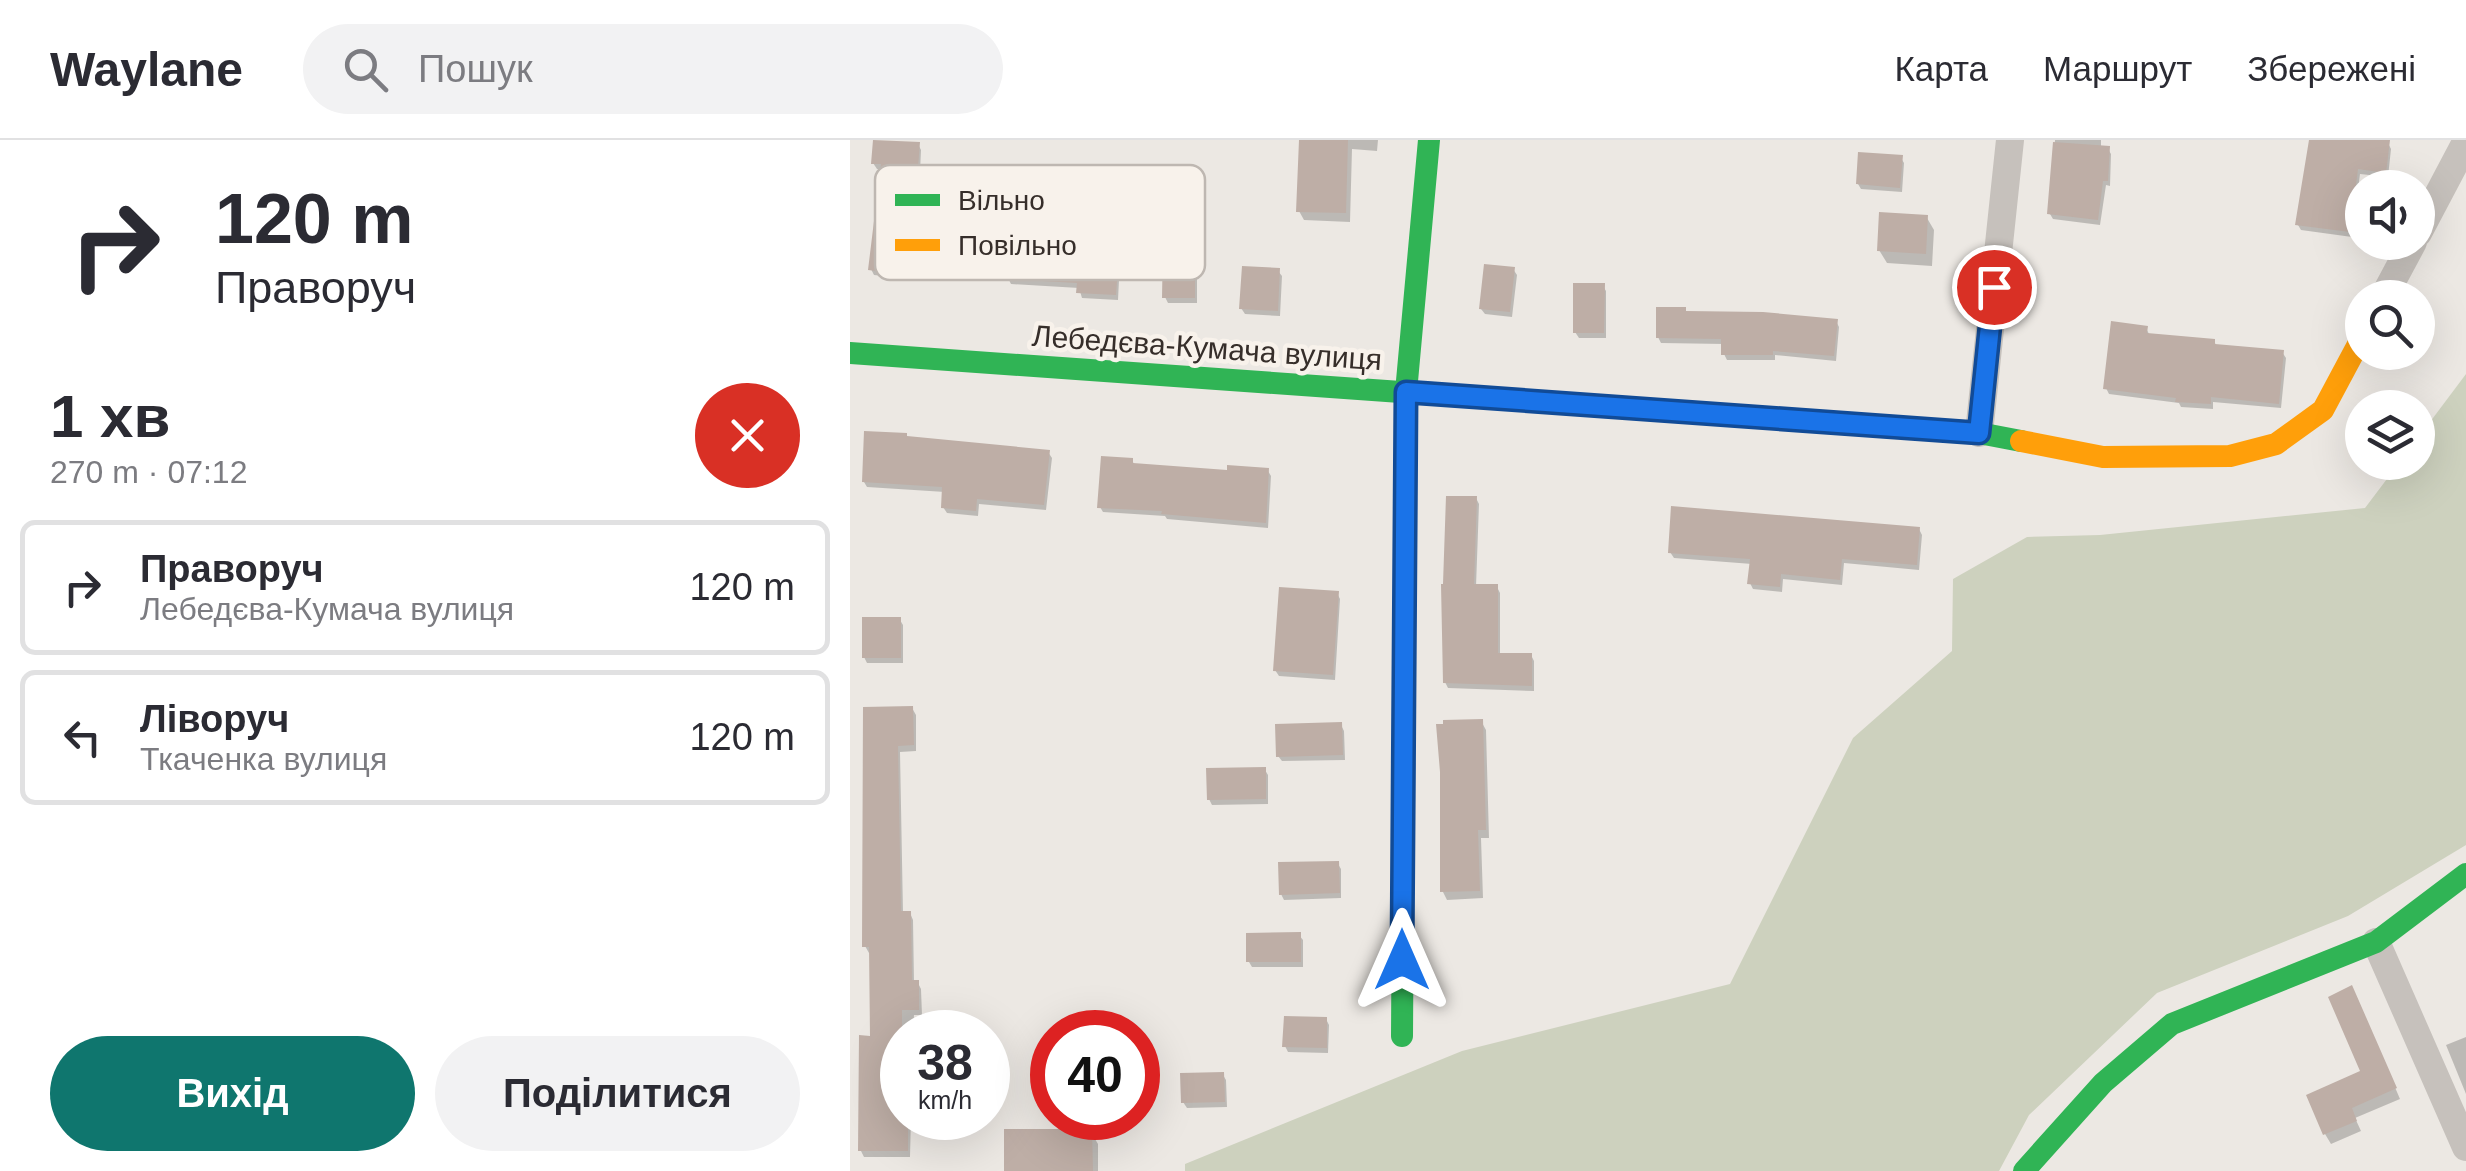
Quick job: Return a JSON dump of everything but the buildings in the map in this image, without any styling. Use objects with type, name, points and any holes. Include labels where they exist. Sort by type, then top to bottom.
[{"type":"street","points":[[1402,1036],[1406,392],[1429,140]]},
{"type":"street","points":[[1979,433],[2010,140]]},
{"type":"street","points":[[2435,201],[2466,142]]},
{"type":"street","name":"Лебедєва-Кумача вулиця","points":[[850,353],[1979,433],[2103,457],[2230,456],[2276,444],[2324,410],[2345,370]]},
{"type":"street","points":[[2024,1171],[2103,1083],[2172,1024],[2376,942],[2466,874]]},
{"type":"street","points":[[2376,942],[2466,1148]]},
{"type":"green space","points":[[2466,374],[2466,845],[2348,916],[2157,993],[2029,1115],[1999,1171],[1185,1171],[1185,1164],[1462,1051],[1730,984],[1853,738],[1952,651],[1953,579],[2027,537],[2100,535],[2365,508],[2386,480],[2435,480],[2435,415]]},
{"type":"traffic: fast","points":[[1402,1036],[1406,392],[1429,140]]},
{"type":"traffic: fast","points":[[850,353],[1979,433],[2021,441]]},
{"type":"traffic: fast","points":[[2024,1171],[2103,1083],[2172,1024],[2376,942],[2466,874]]},
{"type":"traffic: slow","points":[[2021,441],[2103,457],[2230,456],[2276,444],[2323,410],[2345,369]]},
{"type":"route","points":[[1402,960],[1406,392],[1979,433],[1994,287]]}]
